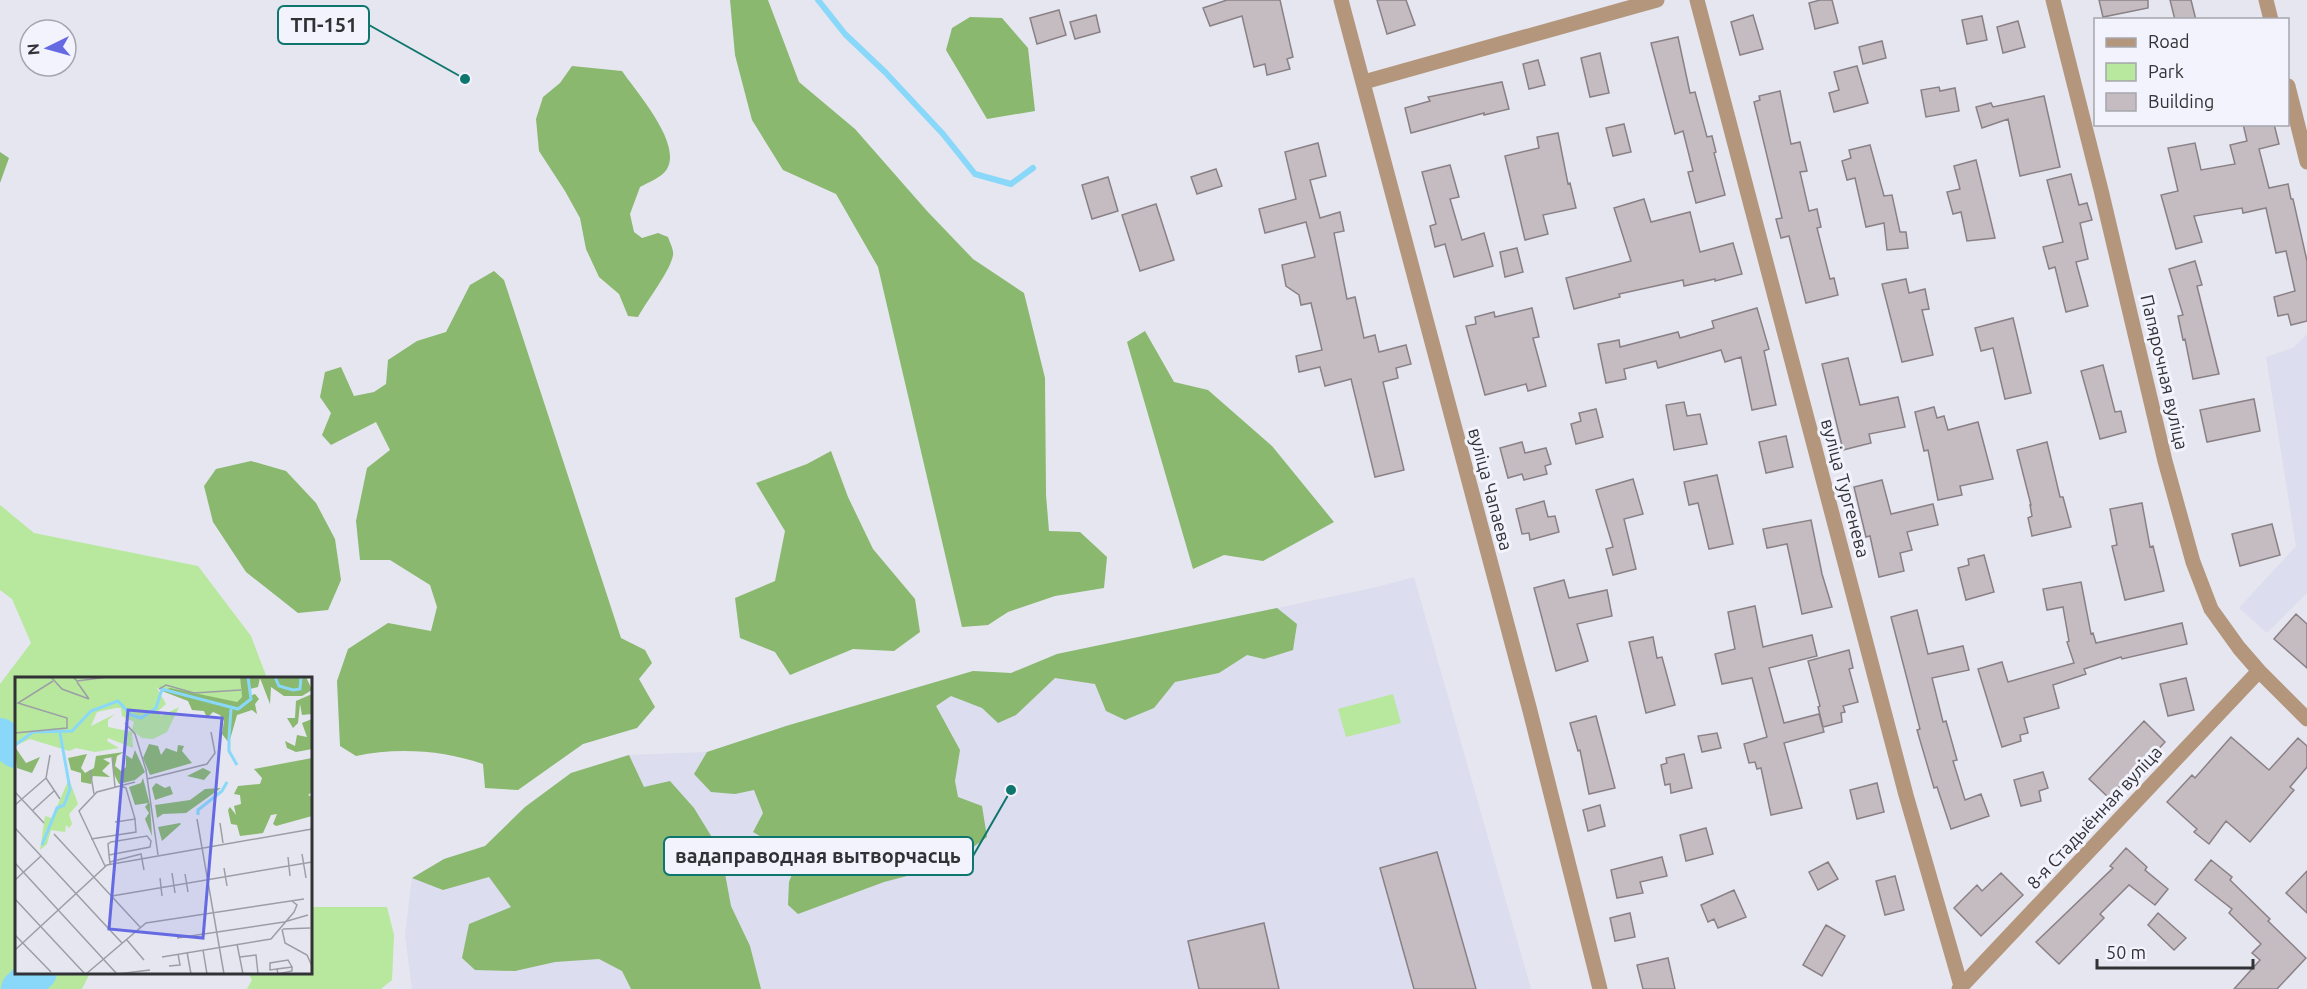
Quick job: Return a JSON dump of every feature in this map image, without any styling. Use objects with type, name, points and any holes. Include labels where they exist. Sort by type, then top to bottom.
[{"type":"street","name":"вуліца Чапаева","points":[[1341,0],[1364,82],[1400,229],[1526,696],[1600,989]]},
{"type":"street","points":[[1364,82],[1657,0]]},
{"type":"street","name":"вуліца Тургенева","points":[[1697,0],[1906,795],[1960,987]]},
{"type":"street","name":"Папярочная вуліца","points":[[2053,0],[2165,461],[2193,562],[2211,609],[2238,648],[2307,719]]},
{"type":"street","points":[[2266,0],[2270,18]]},
{"type":"street","points":[[2289,90],[2307,162]]},
{"type":"street","name":"8-я Стадыённая вуліца","points":[[1960,987],[2259,671]]},
{"type":"shaded area","points":[[2307,334],[2307,593],[2267,633],[2239,608],[2296,546],[2266,357],[2293,348]]},
{"type":"shaded area","points":[[1414,577],[1531,989],[412,989],[405,935],[412,878],[444,859],[485,846],[525,807],[571,773],[629,755],[707,752],[786,726],[973,671],[1011,673],[1057,654],[1377,587]]},
{"type":"green space","points":[[730,0],[768,0],[799,82],[855,129],[973,259],[1024,293],[1045,378],[1046,495],[1049,531],[1080,532],[1107,557],[1104,588],[1055,596],[1008,612],[988,625],[962,627],[878,267],[836,194],[783,170],[752,120],[735,55]]},
{"type":"green space","points":[[970,17],[1002,18],[1028,48],[1035,111],[987,119],[946,50],[952,28]]},
{"type":"green space","points":[[572,66],[622,71],[656,118],[668,146],[670,158],[667,169],[640,187],[630,214],[634,232],[642,238],[658,233],[668,237],[673,253],[668,269],[638,317],[628,316],[619,294],[599,277],[586,249],[580,218],[539,151],[536,119],[543,97],[560,83]]},
{"type":"green space","points":[[0,152],[9,158],[0,183]]},
{"type":"green space","points":[[494,271],[504,280],[621,638],[645,650],[652,663],[639,679],[655,707],[637,728],[583,744],[518,790],[485,788],[483,764],[468,759],[420,751],[387,751],[356,756],[340,746],[337,681],[348,649],[388,623],[431,631],[437,607],[430,585],[390,560],[360,560],[356,521],[367,468],[390,450],[376,422],[331,445],[322,435],[331,413],[320,397],[325,372],[341,367],[354,396],[374,392],[386,384],[388,360],[417,341],[446,332],[470,285]]},
{"type":"green space","points":[[1145,331],[1174,382],[1208,390],[1272,446],[1334,522],[1263,561],[1224,555],[1193,569],[1127,342]]},
{"type":"green space","points":[[831,451],[848,497],[873,549],[915,599],[920,632],[894,651],[853,649],[790,675],[775,652],[740,638],[735,598],[775,581],[785,531],[756,483],[807,464]]},
{"type":"green space","points":[[251,461],[286,471],[316,503],[335,539],[341,580],[328,610],[298,613],[246,572],[213,522],[204,486],[216,469]]},
{"type":"green space","points":[[0,505],[34,533],[198,566],[251,636],[267,677],[15,677],[15,974],[90,974],[82,989],[0,989],[0,684],[31,643],[12,599],[0,590]]},
{"type":"green space","points":[[1277,608],[1297,624],[1293,650],[1264,659],[1247,655],[1219,673],[1175,682],[1154,708],[1125,720],[1106,711],[1095,684],[1055,678],[1016,715],[998,723],[982,708],[951,696],[936,706],[960,750],[955,781],[958,797],[982,806],[987,837],[949,865],[884,882],[798,914],[788,905],[789,882],[798,859],[753,832],[763,813],[754,790],[735,794],[711,792],[694,774],[707,752],[786,726],[973,671],[1011,673],[1057,654]]},
{"type":"green space","points":[[1393,694],[1401,723],[1346,737],[1338,709]]},
{"type":"green space","points":[[629,755],[644,787],[670,781],[694,808],[721,852],[731,906],[750,946],[761,989],[631,989],[622,971],[599,959],[555,962],[515,971],[475,970],[462,958],[469,924],[511,907],[489,877],[443,890],[412,878],[444,859],[485,846],[525,807],[571,773]]},
{"type":"green space","points":[[312,907],[387,907],[394,935],[392,980],[381,989],[247,989],[252,980],[249,974],[312,974]]},
{"type":"building","points":[[1227,0],[1280,0],[1293,57],[1287,59],[1290,69],[1267,75],[1265,64],[1254,67],[1242,16],[1210,26],[1203,8]]},
{"type":"building","points":[[1377,0],[1406,0],[1415,25],[1387,34]]},
{"type":"building","points":[[1832,0],[1838,23],[1815,29],[1809,3]]},
{"type":"building","points":[[2099,0],[2148,0],[2148,8],[2103,17]]},
{"type":"building","points":[[2170,0],[2191,0],[2196,18],[2174,18]]},
{"type":"building","points":[[1059,10],[1066,35],[1037,44],[1030,18]]},
{"type":"building","points":[[1096,15],[1100,32],[1075,39],[1070,22]]},
{"type":"building","points":[[1753,15],[1763,49],[1740,55],[1731,22]]},
{"type":"building","points":[[1982,16],[1987,40],[1967,44],[1962,20]]},
{"type":"building","points":[[2018,21],[2025,47],[2003,53],[1997,27]]},
{"type":"building","points":[[1678,37],[1690,93],[1695,92],[1707,137],[1712,136],[1725,195],[1696,203],[1688,172],[1693,171],[1683,131],[1675,134],[1651,43]]},
{"type":"building","points":[[1882,41],[1886,58],[1863,64],[1859,47]]},
{"type":"building","points":[[1600,53],[1609,93],[1590,97],[1581,58]]},
{"type":"building","points":[[1538,60],[1545,85],[1529,89],[1523,64]]},
{"type":"building","points":[[1857,66],[1868,103],[1834,112],[1829,93],[1839,90],[1834,72]]},
{"type":"building","points":[[1502,82],[1509,109],[1484,115],[1484,113],[1411,133],[1405,108],[1430,101],[1428,97]]},
{"type":"building","points":[[1939,87],[1940,91],[1955,88],[1959,111],[1926,117],[1921,90]]},
{"type":"building","points":[[1780,91],[1791,144],[1800,142],[1807,171],[1800,172],[1809,211],[1817,209],[1821,227],[1817,228],[1830,279],[1834,278],[1838,295],[1806,303],[1789,236],[1781,238],[1776,219],[1782,218],[1754,102],[1760,100],[1759,96]]},
{"type":"building","points":[[2044,96],[2060,167],[2020,176],[2008,119],[1982,128],[1976,107],[1991,103],[1993,107]]},
{"type":"building","points":[[1624,124],[1631,152],[1613,156],[1606,128]]},
{"type":"building","points":[[2243,126],[2274,126],[2279,144],[2259,149],[2269,188],[2288,184],[2291,199],[2293,199],[2307,261],[2307,321],[2291,325],[2288,314],[2278,316],[2274,297],[2295,291],[2286,251],[2276,253],[2266,208],[2243,213],[2242,208],[2194,216],[2202,242],[2176,249],[2161,195],[2178,191],[2168,148],[2195,143],[2201,170],[2235,164],[2230,145],[2247,141]]},
{"type":"building","points":[[1558,133],[1568,184],[1570,183],[1576,208],[1543,215],[1548,234],[1525,240],[1505,156],[1539,148],[1537,137]]},
{"type":"building","points":[[1318,143],[1326,176],[1310,180],[1320,218],[1340,212],[1344,231],[1334,233],[1347,299],[1355,297],[1364,338],[1375,335],[1379,352],[1406,345],[1411,364],[1396,368],[1398,378],[1383,382],[1404,470],[1375,477],[1351,379],[1325,386],[1320,367],[1299,372],[1296,356],[1322,350],[1311,303],[1301,305],[1299,295],[1286,286],[1282,265],[1315,257],[1306,222],[1265,233],[1259,209],[1296,199],[1285,152]]},
{"type":"building","points":[[1870,145],[1884,196],[1892,195],[1900,232],[1906,232],[1908,248],[1887,250],[1884,223],[1866,227],[1855,178],[1847,180],[1842,161],[1851,158],[1849,150]]},
{"type":"building","points":[[1976,160],[1995,238],[1967,241],[1961,212],[1953,214],[1947,192],[1960,189],[1954,166]]},
{"type":"building","points":[[1450,165],[1459,197],[1450,199],[1462,240],[1484,233],[1493,266],[1454,277],[1445,244],[1435,247],[1430,226],[1436,224],[1422,172]]},
{"type":"building","points":[[1216,169],[1222,186],[1197,194],[1191,177]]},
{"type":"building","points":[[2071,174],[2079,205],[2087,203],[2092,220],[2080,223],[2088,259],[2076,262],[2088,306],[2066,312],[2055,267],[2049,269],[2043,247],[2063,242],[2047,180]]},
{"type":"building","points":[[1108,177],[1118,211],[1092,219],[1082,185]]},
{"type":"building","points":[[1644,199],[1651,222],[1690,212],[1700,252],[1733,243],[1742,274],[1684,286],[1683,280],[1619,294],[1620,297],[1574,309],[1566,278],[1631,261],[1614,208]]},
{"type":"building","points":[[1156,204],[1174,260],[1140,271],[1122,215]]},
{"type":"building","points":[[1517,248],[1523,272],[1505,277],[1500,252]]},
{"type":"building","points":[[2195,261],[2202,285],[2197,286],[2219,374],[2193,379],[2178,316],[2183,315],[2169,269]]},
{"type":"building","points":[[1906,279],[1909,293],[1925,289],[1929,309],[1922,310],[1933,355],[1902,362],[1882,284]]},
{"type":"building","points":[[1532,308],[1539,337],[1533,338],[1546,386],[1528,391],[1526,384],[1485,395],[1466,326],[1476,324],[1475,317],[1494,312],[1495,317]]},
{"type":"building","points":[[1757,308],[1769,349],[1764,351],[1776,405],[1752,410],[1741,357],[1725,362],[1721,350],[1658,368],[1656,361],[1624,369],[1626,379],[1606,383],[1598,344],[1619,340],[1620,347],[1678,332],[1680,338],[1714,328],[1712,321]]},
{"type":"building","points":[[2013,318],[2031,393],[2005,399],[1993,348],[1981,351],[1975,328]]},
{"type":"building","points":[[1848,358],[1860,405],[1898,397],[1905,427],[1869,434],[1871,443],[1843,450],[1822,364]]},
{"type":"building","points":[[2103,365],[2115,412],[2121,411],[2126,432],[2100,439],[2081,371]]},
{"type":"building","points":[[2254,399],[2260,431],[2207,442],[2200,410]]},
{"type":"building","points":[[1684,402],[1687,416],[1700,414],[1707,444],[1674,450],[1666,405]]},
{"type":"building","points":[[1934,407],[1937,418],[1944,416],[1948,430],[1978,422],[1993,479],[1960,486],[1962,495],[1938,500],[1928,450],[1924,451],[1915,412]]},
{"type":"building","points":[[1596,409],[1603,437],[1576,444],[1571,424],[1581,421],[1579,413]]},
{"type":"building","points":[[1786,436],[1793,467],[1766,473],[1759,442]]},
{"type":"building","points":[[1522,442],[1525,453],[1546,448],[1551,464],[1545,466],[1547,474],[1524,480],[1522,474],[1508,478],[1500,448]]},
{"type":"building","points":[[2047,442],[2060,497],[2063,497],[2071,527],[2032,536],[2028,518],[2032,516],[2031,505],[2017,450]]},
{"type":"building","points":[[1717,475],[1733,544],[1709,549],[1698,503],[1689,505],[1684,482]]},
{"type":"building","points":[[1633,479],[1643,514],[1624,519],[1636,569],[1613,575],[1606,549],[1613,547],[1596,490]]},
{"type":"building","points":[[1882,480],[1891,514],[1933,504],[1938,525],[1907,532],[1912,550],[1900,553],[1904,571],[1879,577],[1870,536],[1866,537],[1854,487]]},
{"type":"building","points":[[1544,501],[1548,517],[1555,516],[1559,532],[1530,540],[1529,533],[1522,534],[1516,509]]},
{"type":"building","points":[[2142,503],[2150,547],[2153,546],[2164,591],[2125,600],[2112,546],[2117,545],[2110,509]]},
{"type":"building","points":[[1811,520],[1822,574],[1832,607],[1802,614],[1787,544],[1767,548],[1763,529]]},
{"type":"building","points":[[2272,524],[2280,555],[2240,566],[2232,534]]},
{"type":"building","points":[[1984,555],[1994,592],[1966,600],[1958,568],[1969,565],[1968,559]]},
{"type":"building","points":[[1564,580],[1569,598],[1607,590],[1612,616],[1577,624],[1588,661],[1556,671],[1534,588]]},
{"type":"building","points":[[2081,582],[2091,634],[2093,633],[2096,643],[2182,623],[2187,644],[2122,659],[2121,657],[2084,669],[2086,674],[2053,685],[2059,708],[2024,718],[2028,733],[2020,735],[2021,741],[2002,747],[1978,669],[2002,662],[2008,682],[2074,663],[2067,642],[2069,641],[2063,607],[2047,610],[2043,589]]},
{"type":"building","points":[[1755,606],[1763,647],[1812,635],[1817,656],[1769,668],[1784,723],[1819,714],[1824,732],[1784,743],[1802,808],[1771,815],[1761,768],[1757,769],[1755,762],[1749,763],[1744,744],[1767,737],[1752,678],[1722,684],[1715,654],[1735,649],[1728,612]]},
{"type":"building","points":[[1917,610],[1928,654],[1963,646],[1969,670],[1932,678],[1943,722],[1946,721],[1957,760],[1953,761],[1965,800],[1981,794],[1989,816],[1951,829],[1937,787],[1934,788],[1917,730],[1920,729],[1891,617]]},
{"type":"building","points":[[2296,614],[2307,624],[2307,668],[2274,639]]},
{"type":"building","points":[[1653,637],[1657,658],[1662,657],[1675,705],[1646,713],[1629,642]]},
{"type":"building","points":[[1849,650],[1853,668],[1849,669],[1858,702],[1843,706],[1845,712],[1841,713],[1842,722],[1823,727],[1808,661]]},
{"type":"building","points":[[2186,678],[2194,710],[2168,716],[2160,684]]},
{"type":"building","points":[[1596,716],[1615,788],[1589,794],[1580,750],[1578,751],[1570,723]]},
{"type":"building","points":[[2144,721],[2165,742],[2153,755],[2151,753],[2109,798],[2089,779]]},
{"type":"building","points":[[1717,733],[1721,748],[1702,752],[1698,736]]},
{"type":"building","points":[[2231,737],[2269,770],[2298,738],[2307,746],[2307,767],[2290,787],[2294,790],[2250,842],[2226,821],[2209,844],[2194,832],[2197,829],[2167,802],[2192,775],[2195,778]]},
{"type":"building","points":[[1684,754],[1692,788],[1671,793],[1670,784],[1665,785],[1661,765],[1667,763],[1666,758]]},
{"type":"building","points":[[2043,772],[2048,788],[2039,791],[2041,801],[2021,806],[2014,780]]},
{"type":"building","points":[[1877,783],[1884,812],[1857,819],[1850,790]]},
{"type":"building","points":[[1600,805],[1605,826],[1588,831],[1583,810]]},
{"type":"building","points":[[1706,828],[1713,854],[1686,861],[1680,835]]},
{"type":"building","points":[[2126,848],[2147,867],[2145,870],[2168,889],[2155,905],[2129,885],[2100,914],[2104,918],[2059,964],[2036,942],[2113,868],[2110,866]]},
{"type":"building","points":[[1437,852],[1476,989],[1414,989],[1380,868]]},
{"type":"building","points":[[1662,857],[1667,876],[1640,882],[1643,893],[1617,898],[1611,870]]},
{"type":"building","points":[[2211,860],[2232,877],[2230,880],[2306,958],[2277,989],[2234,989],[2260,960],[2252,953],[2261,944],[2229,913],[2232,909],[2195,880]]},
{"type":"building","points":[[1828,862],[1838,879],[1818,890],[1809,872]]},
{"type":"building","points":[[2307,871],[2307,913],[2286,893]]},
{"type":"building","points":[[2001,873],[2023,895],[1981,936],[1954,908],[1977,885],[1982,891]]},
{"type":"building","points":[[1895,876],[1904,910],[1885,915],[1876,881]]},
{"type":"building","points":[[1734,890],[1746,917],[1718,928],[1714,919],[1708,922],[1701,905]]},
{"type":"building","points":[[1630,913],[1635,937],[1615,941],[1610,918]]},
{"type":"building","points":[[2158,913],[2186,938],[2174,950],[2148,925]]},
{"type":"building","points":[[1264,923],[1279,989],[1199,989],[1188,941]]},
{"type":"building","points":[[1826,925],[1845,936],[1822,976],[1803,965]]},
{"type":"building","points":[[1668,958],[1675,989],[1643,989],[1637,965]]},
{"type":"waterway","points":[[818,0],[845,34],[885,72],[943,134],[975,174],[1011,184],[1033,168]]},
{"type":"waterway","points":[[0,737],[15,748]]},
{"type":"waterway","points":[[20,989],[36,974]]},
{"type":"place","name":"ТП-151","points":[[465,79]]},
{"type":"place","name":"вадаправодная вытворчасць","points":[[1011,790]]}]
